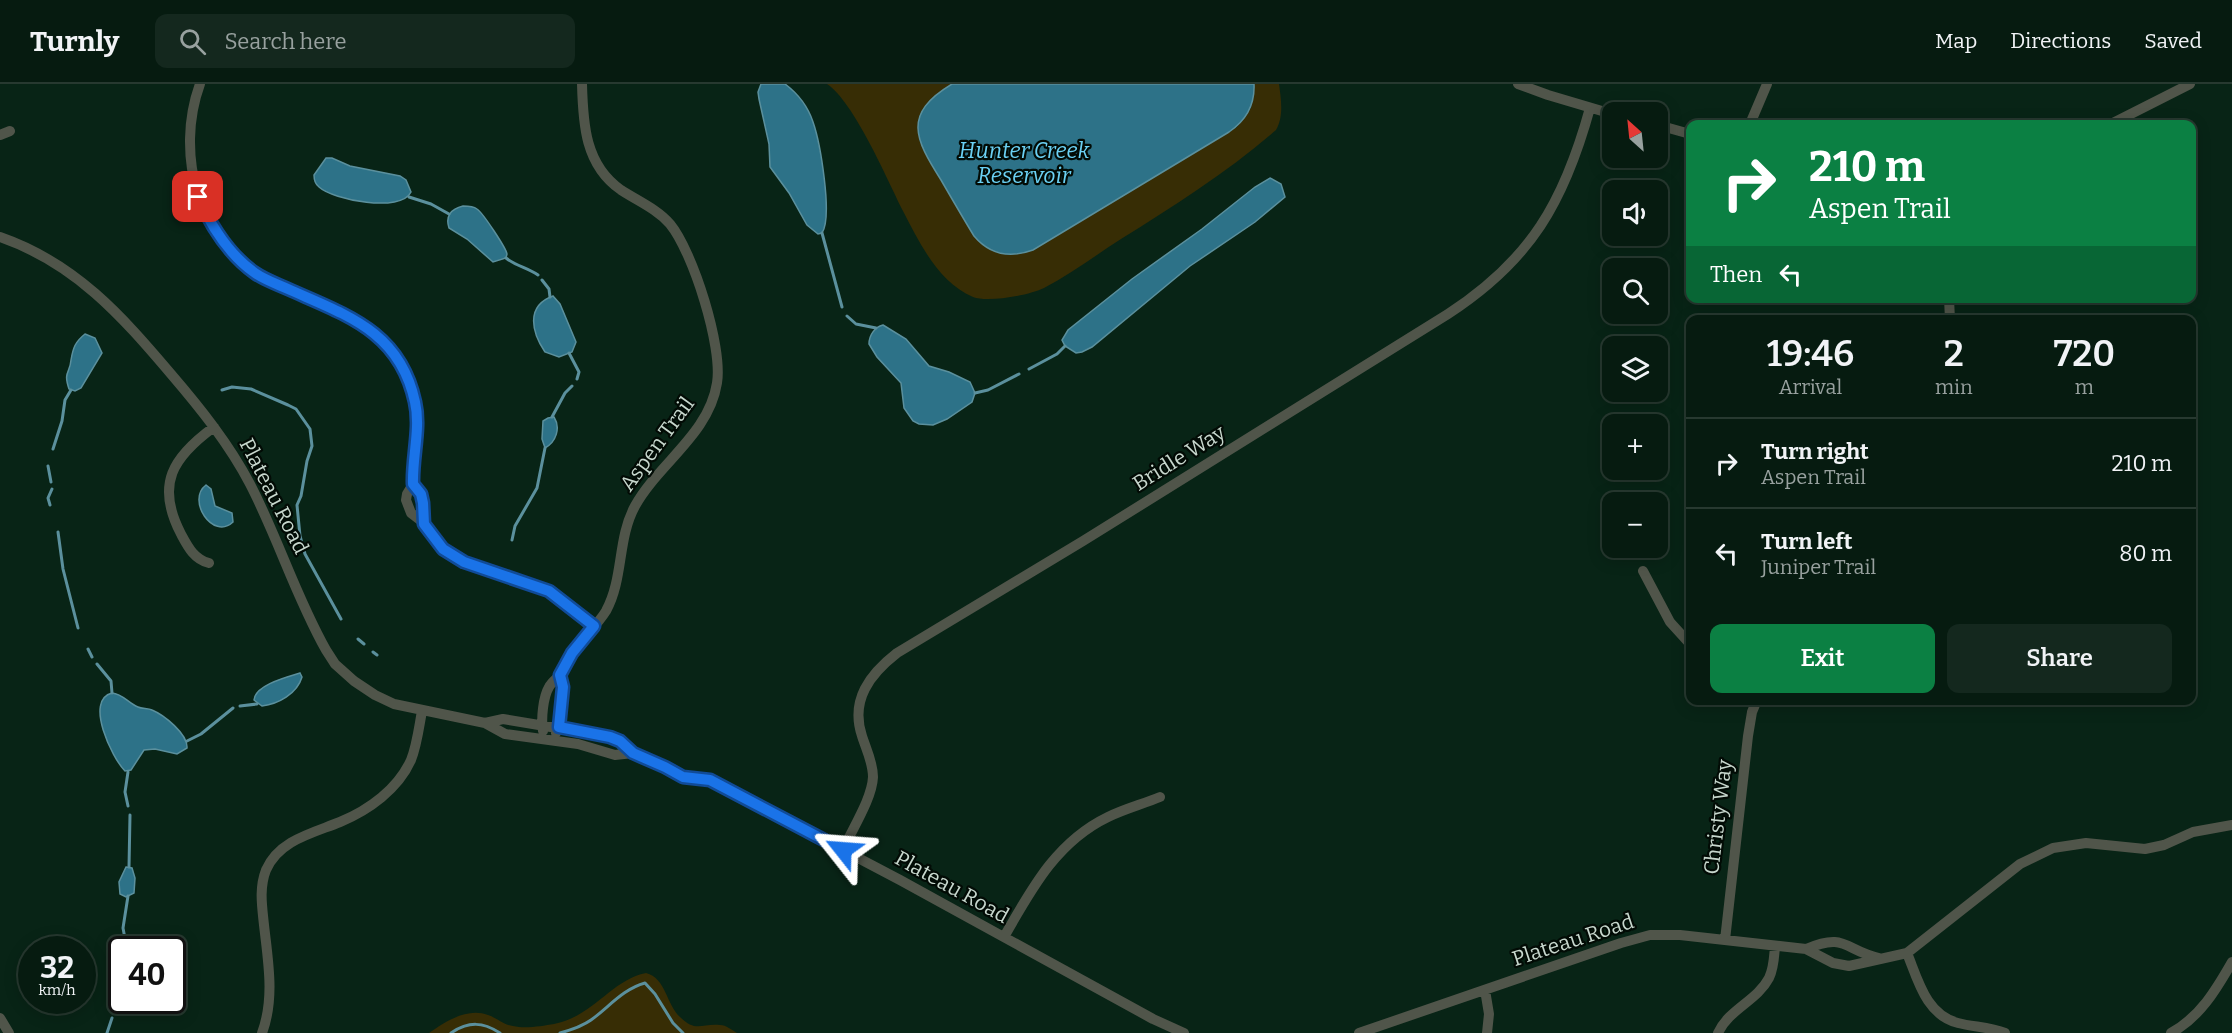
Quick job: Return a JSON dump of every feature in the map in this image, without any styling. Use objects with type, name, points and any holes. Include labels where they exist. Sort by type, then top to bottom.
[{"type":"street","points":[[200,84],[192,111],[189,151],[195,185],[209,220],[227,247],[255,274],[353,318],[375,332],[393,352],[411,388],[417,412],[413,484],[407,494],[408,506],[415,518],[424,524],[437,542],[453,556],[464,562],[549,591],[594,626]]},
{"type":"street","name":"Aspen Trail","points":[[542,724],[549,687],[606,610],[614,592],[621,546],[629,518],[645,492],[709,411],[717,385],[718,360],[713,332],[682,242],[662,216],[610,181],[594,157],[583,121],[582,84]]},
{"type":"street","points":[[1518,84],[1602,111]]},
{"type":"street","points":[[1752,120],[1767,84]]},
{"type":"street","points":[[2119,120],[2190,84]]},
{"type":"street","name":"Bridle Way","points":[[843,850],[866,801],[873,778],[870,759],[859,727],[858,715],[862,692],[875,672],[897,653],[1246,440],[1480,292],[1513,262],[1539,230],[1550,212],[1573,163],[1590,108]]},
{"type":"street","points":[[1668,128],[1686,133]]},
{"type":"street","name":"Plateau Road","points":[[0,237],[33,251],[64,269],[111,306],[140,337],[214,427],[241,467],[251,487],[316,631],[332,660],[354,681],[394,704],[485,723],[505,734],[549,739],[594,748],[615,755],[633,753]]},
{"type":"street","points":[[209,563],[197,558],[187,546],[170,507],[169,486],[174,469],[183,453],[214,427]]},
{"type":"street","points":[[413,484],[421,494],[424,524]]},
{"type":"street","points":[[1643,571],[1670,622],[1686,640]]},
{"type":"street","points":[[542,724],[543,731],[549,739],[555,735],[559,727],[563,687],[560,675]]},
{"type":"street","name":"Christy Way","points":[[1725,940],[1748,736],[1756,705]]},
{"type":"street","points":[[262,1033],[269,1007],[270,984],[261,900],[266,871],[278,854],[297,838],[354,816],[386,794],[410,761],[422,711]]},
{"type":"street","name":"Plateau Road","points":[[485,723],[503,719],[610,737],[620,741],[633,753],[683,777],[710,780],[1153,1019],[1184,1033]]},
{"type":"street","points":[[1004,937],[1043,872],[1072,840],[1108,817],[1160,797]]},
{"type":"street","name":"Plateau Road","points":[[1359,1033],[1650,935],[1665,934],[1806,949],[1841,965],[1849,966],[1907,953],[2020,864],[2053,848],[2086,843],[2145,849],[2164,845],[2193,832],[2232,825]]},
{"type":"street","name":"Plateau Road","points":[[1806,949],[1823,942],[1839,941],[1863,953],[1881,958]]},
{"type":"street","points":[[1718,1033],[1734,1011],[1765,984],[1773,964],[1775,946]]},
{"type":"street","points":[[1907,953],[1923,993],[1940,1016],[1958,1023],[2004,1033]]},
{"type":"street","points":[[2171,1033],[2192,1019],[2203,1007],[2232,962]]},
{"type":"street","points":[[1485,990],[1490,1014],[1487,1033]]},
{"type":"street","points":[[0,1018],[9,1033]]},
{"type":"shaded area","points":[[827,84],[952,84],[931,101],[922,115],[920,142],[985,247],[1008,255],[1033,250],[1237,127],[1251,108],[1254,84],[1279,84],[1281,113],[1276,130],[1239,160],[1181,201],[1064,277],[1029,293],[998,299],[980,299],[950,282],[931,260],[909,223],[859,124],[837,93]]},
{"type":"shaded area","points":[[646,973],[658,980],[675,1012],[690,1025],[722,1025],[737,1033],[429,1033],[457,1017],[472,1013],[488,1015],[518,1027],[554,1024],[580,1014],[622,983]]},
{"type":"water","points":[[761,84],[785,84],[802,101],[811,116],[819,145],[826,196],[825,224],[822,233],[818,234],[807,225],[789,193],[770,167],[769,144],[758,92]]},
{"type":"water","name":"Hunter Creek Reservoir","points":[[952,84],[1254,84],[1254,92],[1249,111],[1229,132],[1033,250],[1009,254],[994,251],[974,236],[920,140],[918,128],[920,117],[926,106],[936,95]]},
{"type":"water","points":[[326,158],[332,158],[350,166],[400,176],[406,180],[411,192],[405,198],[381,203],[352,200],[327,192],[317,185],[314,175]]},
{"type":"water","points":[[1270,178],[1281,184],[1285,197],[1255,222],[1190,266],[1092,347],[1076,353],[1065,346],[1062,340],[1068,330],[1132,279]]},
{"type":"water","points":[[463,206],[474,207],[480,212],[503,245],[507,254],[506,258],[493,262],[467,239],[449,228],[450,214]]},
{"type":"water","points":[[553,296],[560,304],[576,342],[572,352],[559,357],[545,352],[534,329],[538,306]]},
{"type":"water","points":[[883,325],[906,339],[929,366],[970,382],[975,393],[972,402],[947,419],[933,425],[913,421],[904,408],[901,383],[877,357],[869,344],[873,332]]},
{"type":"water","points":[[85,334],[95,338],[102,353],[81,388],[75,391],[69,389],[67,376],[75,346]]},
{"type":"water","points":[[554,417],[557,426],[556,434],[545,448],[542,439],[543,421]]},
{"type":"water","points":[[206,485],[211,489],[215,506],[232,513],[233,522],[225,526],[218,526],[210,523],[204,516],[199,500]]},
{"type":"water","points":[[300,673],[302,677],[300,683],[286,697],[262,706],[254,700],[260,690],[266,686]]},
{"type":"water","points":[[112,693],[138,707],[150,709],[163,716],[180,731],[187,748],[177,754],[155,749],[144,750],[131,770],[125,771],[108,742],[100,717],[100,706],[104,698]]},
{"type":"water","points":[[126,867],[132,868],[135,878],[134,893],[126,897],[120,894],[119,882]]},
{"type":"waterway","points":[[409,197],[431,204],[449,214]]},
{"type":"waterway","points":[[822,233],[842,307]]},
{"type":"waterway","points":[[506,258],[538,275]]},
{"type":"waterway","points":[[542,280],[549,289],[550,297]]},
{"type":"waterway","points":[[847,316],[856,324],[876,328]]},
{"type":"waterway","points":[[1029,369],[1057,354],[1065,346]]},
{"type":"waterway","points":[[569,353],[579,372],[577,379]]},
{"type":"waterway","points":[[975,393],[988,390],[1019,374]]},
{"type":"waterway","points":[[552,417],[565,393],[572,386]]},
{"type":"waterway","points":[[222,390],[232,387],[251,389],[288,405],[296,409],[310,429],[312,446],[297,505],[300,536],[305,554],[341,619]]},
{"type":"waterway","points":[[53,449],[62,421],[65,400],[71,390]]},
{"type":"waterway","points":[[512,540],[515,526],[537,488],[545,448]]},
{"type":"waterway","points":[[48,466],[51,482]]},
{"type":"waterway","points":[[50,505],[48,498],[52,489]]},
{"type":"waterway","points":[[58,532],[63,569],[78,628]]},
{"type":"waterway","points":[[358,639],[364,644]]},
{"type":"waterway","points":[[88,649],[92,657]]},
{"type":"waterway","points":[[373,652],[377,655]]},
{"type":"waterway","points":[[97,664],[111,681],[112,693]]},
{"type":"waterway","points":[[240,706],[257,704]]},
{"type":"waterway","points":[[187,741],[201,734],[233,708]]},
{"type":"waterway","points":[[128,772],[125,792],[128,806]]},
{"type":"waterway","points":[[129,867],[130,815]]},
{"type":"waterway","points":[[124,936],[123,928],[128,896]]},
{"type":"waterway","points":[[560,1033],[587,1022],[623,994],[645,983],[655,994],[673,1023],[683,1033]]},
{"type":"waterway","points":[[107,1033],[112,1018]]},
{"type":"waterway","points":[[451,1033],[464,1026],[476,1024],[500,1033]]},
{"type":"route","points":[[198,197],[217,234],[238,259],[255,274],[353,318],[375,332],[393,352],[407,376],[417,412],[413,484],[421,494],[425,510],[424,524],[443,549],[464,562],[537,585],[549,591],[594,626],[572,653],[560,675],[563,687],[559,727],[620,741],[633,753],[683,777],[710,780],[730,789],[843,850]]}]
